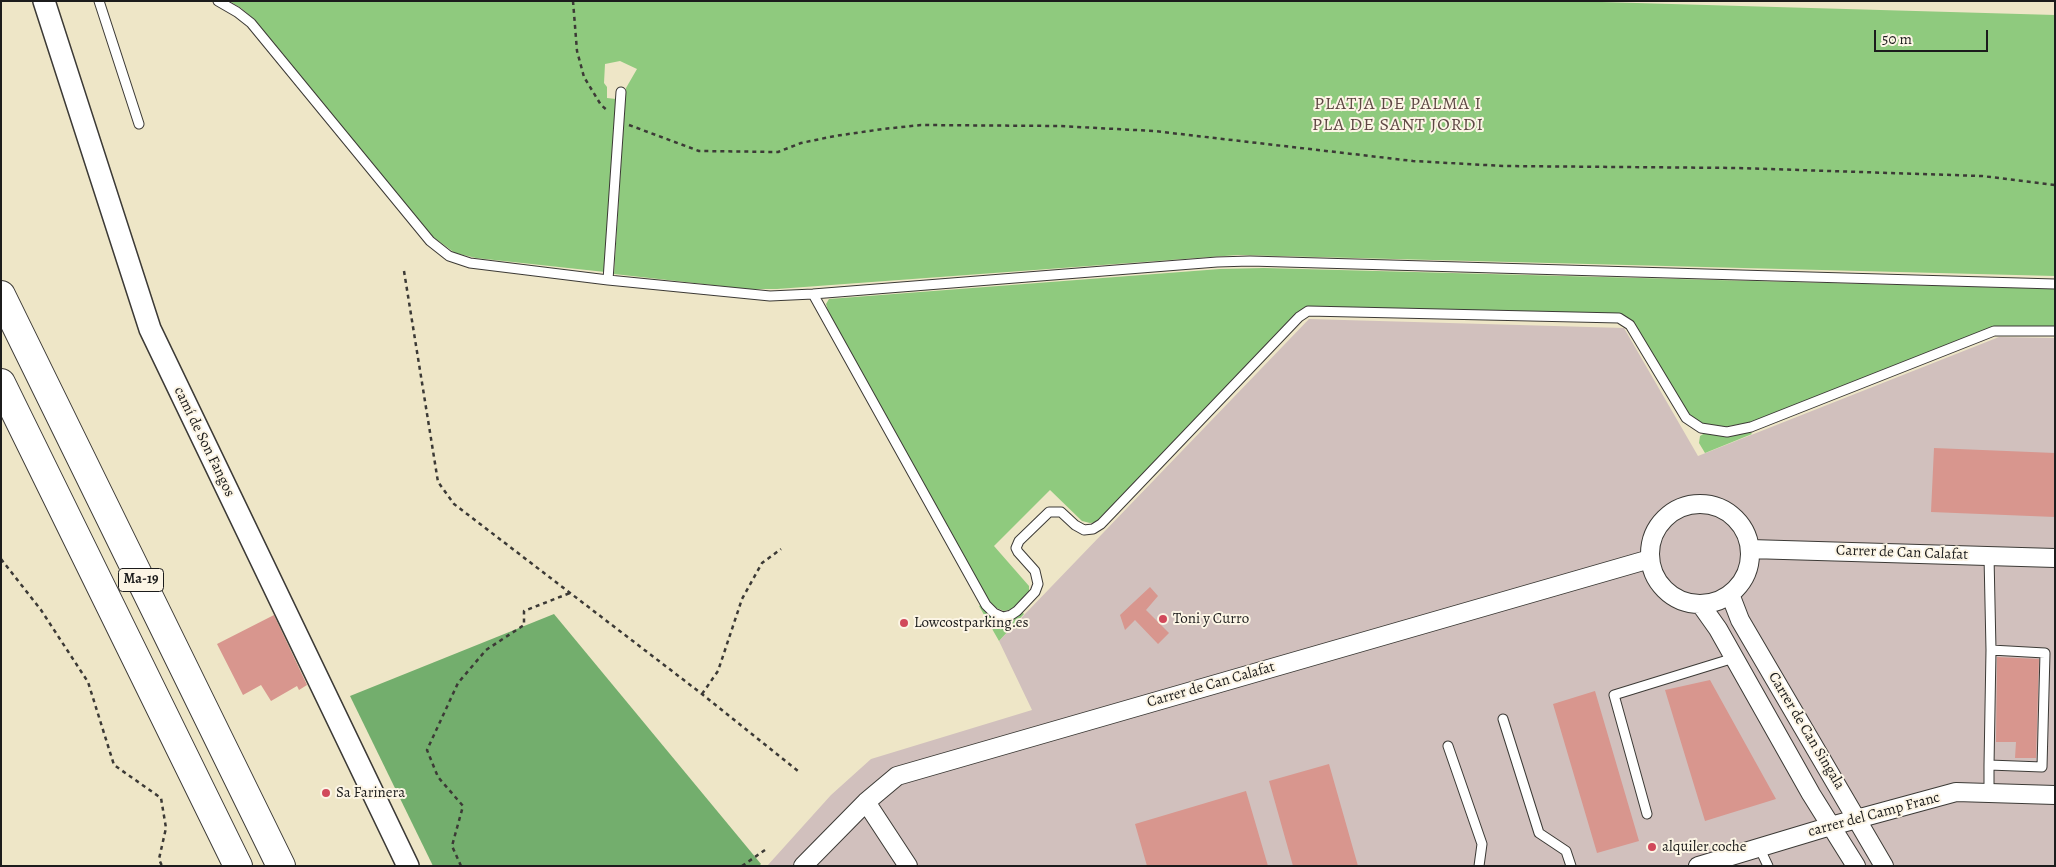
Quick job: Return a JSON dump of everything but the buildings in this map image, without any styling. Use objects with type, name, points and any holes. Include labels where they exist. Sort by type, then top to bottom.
[{"type":"highway","name":"Ma-19","points":[[1,295],[281,866]]},
{"type":"highway","name":"Ma-19","points":[[1,383],[238,866]]},
{"type":"street","name":"camí de Son Fangos","points":[[44,1],[150,329],[408,866]]},
{"type":"street","points":[[1704,504],[1720,509],[1734,518],[1745,532],[1750,549],[1749,566],[1742,582],[1730,594],[1716,602],[1701,604],[1686,602],[1672,596],[1661,586],[1653,573],[1650,559],[1651,542],[1659,526],[1671,514],[1686,506],[1704,504]]},
{"type":"street","name":"Carrer de Can Calafat","points":[[1750,549],[2055,558]]},
{"type":"street","name":"Carrer de Can Calafat","points":[[803,866],[866,802],[896,776],[1650,559]]},
{"type":"street","name":"Carrer de Can Singala","points":[[1730,594],[1740,620],[1884,866]]},
{"type":"street","name":"Carrer de Can Singala","points":[[1701,604],[1718,629],[1810,794],[1856,866]]},
{"type":"street","name":"carrer del Camp Franc","points":[[1698,866],[1831,826],[1956,792],[2055,795]]},
{"type":"street","points":[[866,802],[908,866]]},
{"type":"lane","points":[[99,1],[139,124]]},
{"type":"lane","points":[[218,1],[251,23],[430,241],[449,256],[470,263],[608,280],[770,296],[1250,261],[2055,284]]},
{"type":"lane","points":[[608,280],[621,92]]},
{"type":"lane","points":[[813,294],[986,605],[994,613],[1003,617],[1017,611],[1035,592],[1038,584],[1035,570],[1016,548],[1019,541],[1049,512],[1060,512],[1084,530],[1093,529],[1101,524],[1299,317],[1308,311],[1619,318],[1630,325],[1686,418],[1702,428],[1727,432],[1751,427],[1994,330],[2055,331]]},
{"type":"lane","points":[[1989,556],[1991,650],[1989,793]]},
{"type":"lane","points":[[1989,765],[2042,767],[2046,653],[1991,650]]},
{"type":"lane","points":[[1646,814],[1614,695],[1734,658]]},
{"type":"lane","points":[[1503,719],[1539,833],[1566,851],[1571,866]]},
{"type":"lane","points":[[1448,746],[1482,844],[1479,866]]},
{"type":"lane","points":[[1759,847],[1768,866]]},
{"type":"path","points":[[574,1],[577,51],[584,77],[601,105],[620,120],[699,152],[778,152],[801,143],[883,128],[921,126],[1059,126],[1154,131],[1413,161],[1503,166],[1738,168],[1982,176],[2055,185]]},
{"type":"path","points":[[404,271],[438,482],[454,504],[702,694],[798,771]]},
{"type":"path","points":[[702,694],[718,671],[742,599],[762,562],[781,549]]},
{"type":"path","points":[[1,559],[41,610],[88,682],[114,766],[161,798],[166,828],[159,860],[162,866]]},
{"type":"path","points":[[462,866],[452,846],[463,806],[438,777],[427,750],[458,683],[486,650],[524,625],[524,611],[570,593]]},
{"type":"path","points":[[742,866],[765,850]]},
{"type":"shaded area","points":[[1309,319],[1624,328],[1698,456],[1999,337],[2055,338],[2055,866],[767,866],[831,795],[871,759],[1032,710],[999,641]]},
{"type":"green space","points":[[229,1],[1567,1],[2055,15],[2055,276],[1238,255],[777,289],[748,289],[614,274],[626,88],[637,69],[620,61],[605,64],[604,83],[607,87],[607,98],[616,99],[605,272],[476,258],[455,253],[433,237],[255,20]]},
{"type":"green space","points":[[1264,268],[2055,289],[2055,327],[2002,326],[1989,329],[1757,421],[1724,427],[1705,425],[1690,417],[1631,321],[1624,316],[1306,308],[1296,314],[1098,522],[1082,521],[1050,490],[994,546],[1029,586],[1029,593],[1013,609],[1004,611],[989,603],[830,317],[826,304],[829,299],[1220,269]]},
{"type":"green space","points":[[1750,432],[1752,434],[1705,453],[1699,443],[1700,436],[1705,433],[1730,435]]},
{"type":"green space","points":[[981,605],[992,618],[1001,622],[1013,620],[1022,612],[1024,614],[999,641],[979,606]]},
{"type":"green space","points":[[554,614],[761,864],[759,866],[433,866],[350,696]]},
{"type":"place","name":"Toni y Curro","points":[[1163,619]]},
{"type":"place","name":"Lowcostparking.es","points":[[904,623]]},
{"type":"place","name":"Sa Farinera","points":[[326,793]]},
{"type":"place","name":"alquiler coche","points":[[1652,847]]},
{"type":"district","name":"PLATJA DE PALMA I PLA DE SANT JORDI","points":[[1398,115]]}]
